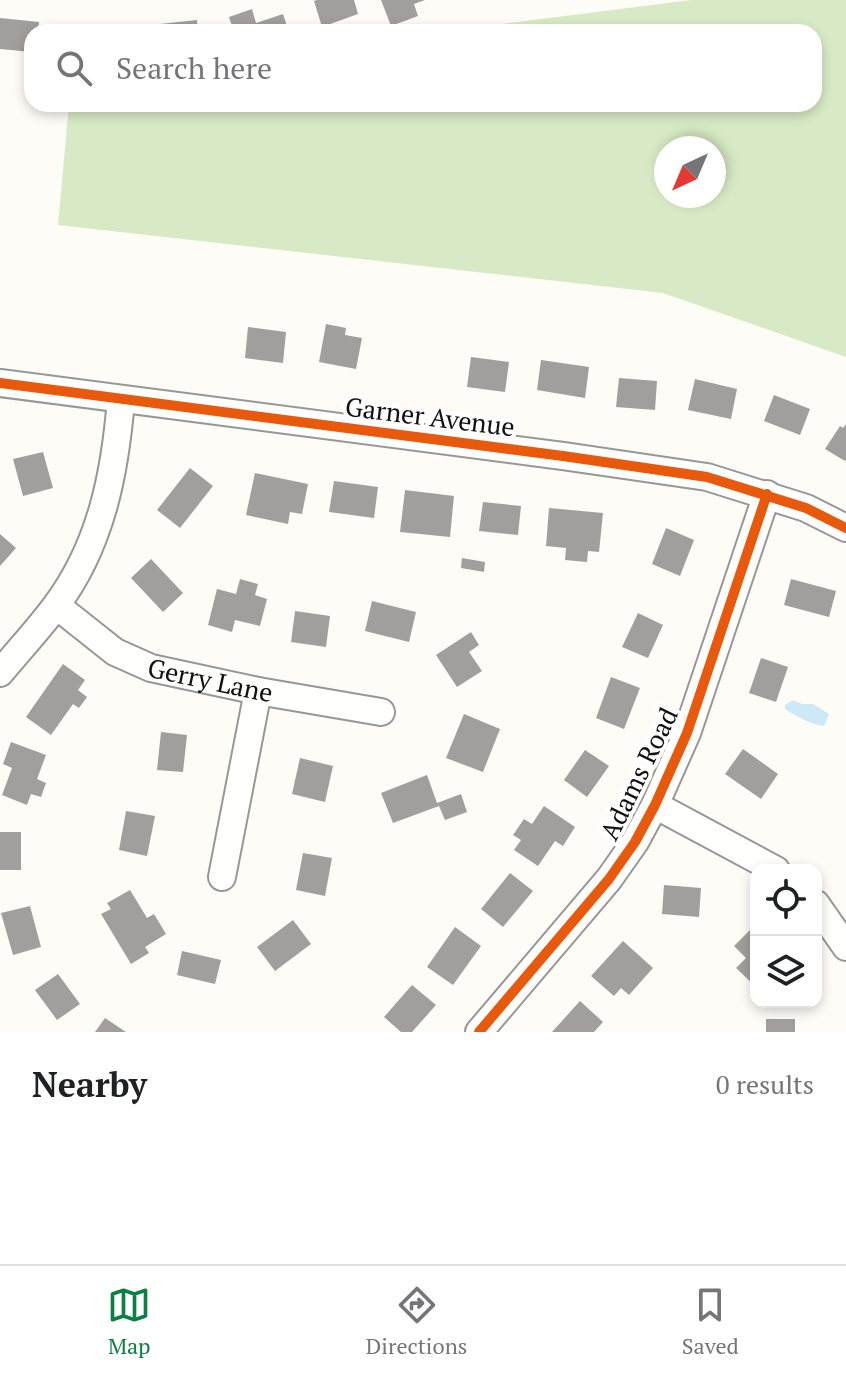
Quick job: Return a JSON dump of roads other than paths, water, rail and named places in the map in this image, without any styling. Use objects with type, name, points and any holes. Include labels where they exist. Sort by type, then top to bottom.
[{"type":"street","name":"Garner Avenue","points":[[0,383],[707,477],[806,508],[846,528]]},
{"type":"street","points":[[0,673],[57,606],[88,553],[113,472],[121,399]]},
{"type":"street","name":"Adams Road","points":[[479,1032],[609,879],[635,842],[655,805],[687,733],[767,494]]},
{"type":"street","name":"Gerry Lane","points":[[57,606],[98,640],[132,661],[151,668],[258,691],[381,712]]},
{"type":"street","points":[[222,877],[258,691]]},
{"type":"street","points":[[655,805],[765,864]]},
{"type":"street","points":[[822,913],[846,947]]},
{"type":"water","points":[[793,700],[813,704],[829,714],[824,726],[808,722],[785,709],[785,705]]}]
